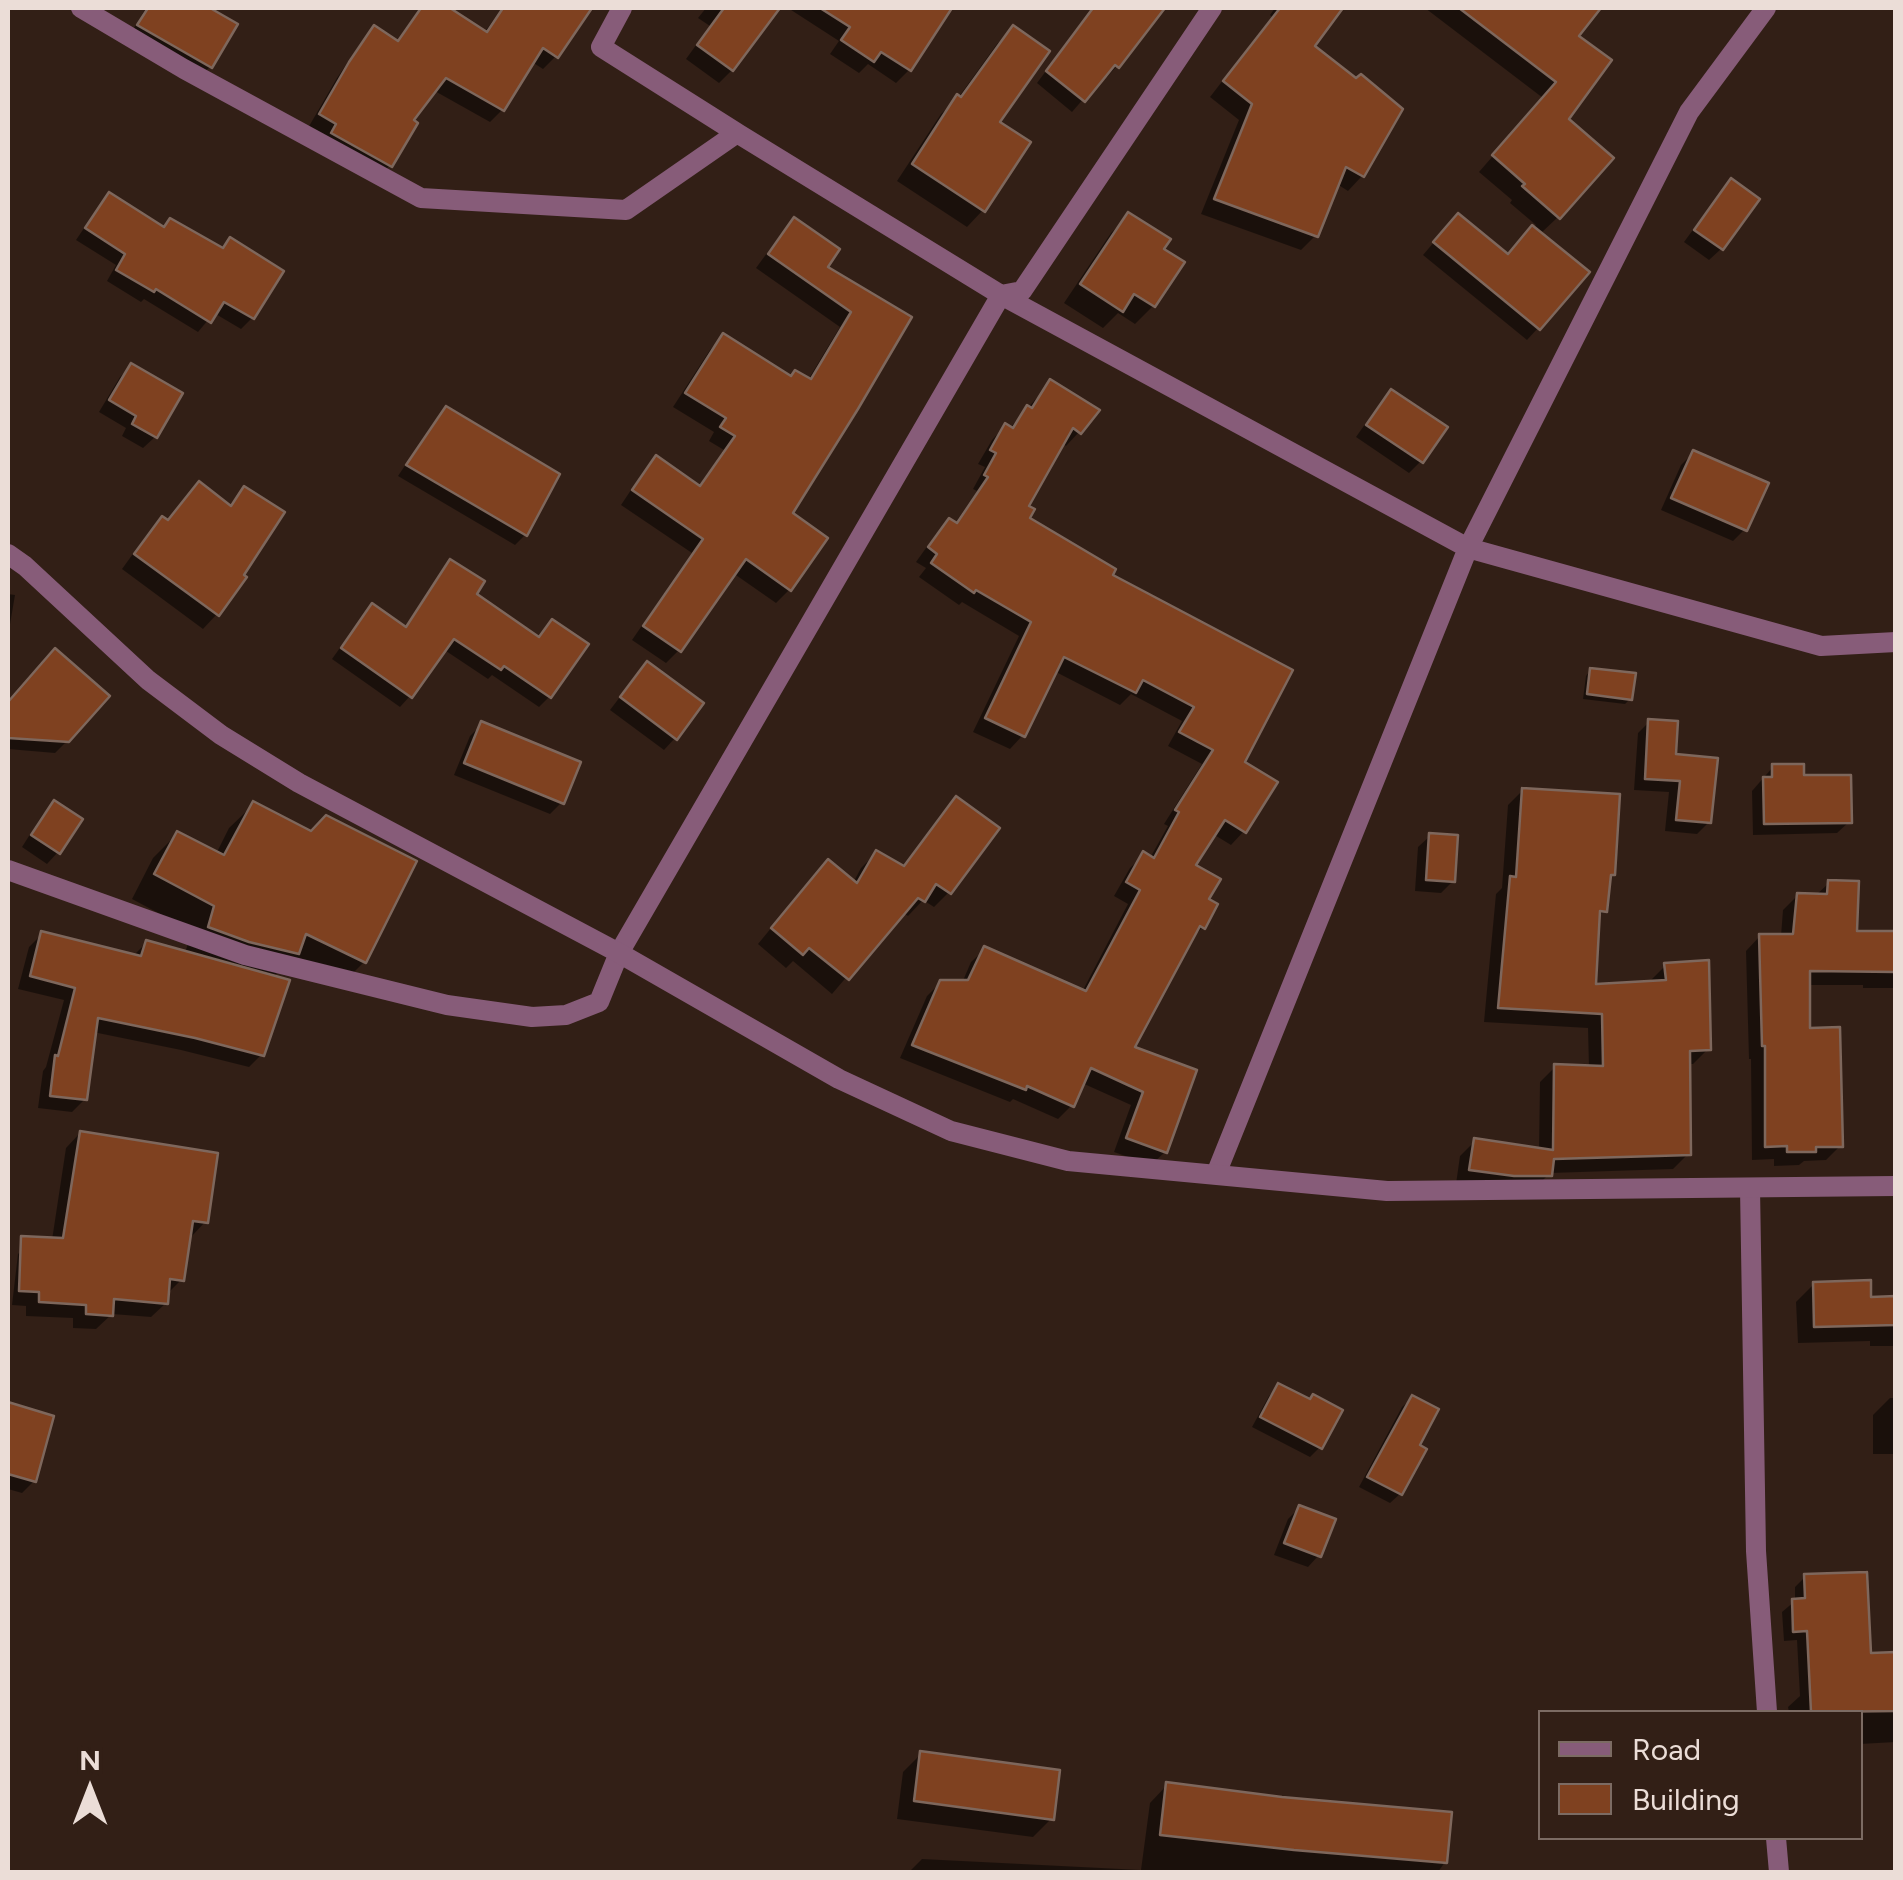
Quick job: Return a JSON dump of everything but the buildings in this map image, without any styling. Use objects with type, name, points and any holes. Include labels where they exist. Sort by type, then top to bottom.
[{"type":"street","points":[[81,8],[184,69],[421,198],[626,210],[737,133]]},
{"type":"street","points":[[622,8],[601,47],[1002,295],[1468,548],[1821,646],[1896,642]]},
{"type":"street","points":[[8,870],[245,955],[446,1005],[532,1017],[566,1015],[599,1002],[620,953],[1002,295],[1022,291],[1212,8]]},
{"type":"street","points":[[1216,1174],[1468,548],[1689,112],[1766,8]]},
{"type":"street","points":[[8,554],[148,680],[221,735],[300,784],[620,953],[839,1079],[951,1130],[1068,1160],[1387,1191],[1896,1186]]},
{"type":"street","points":[[1750,1188],[1756,1552],[1768,1710]]},
{"type":"street","points":[[1776,1840],[1779,1872]]}]
